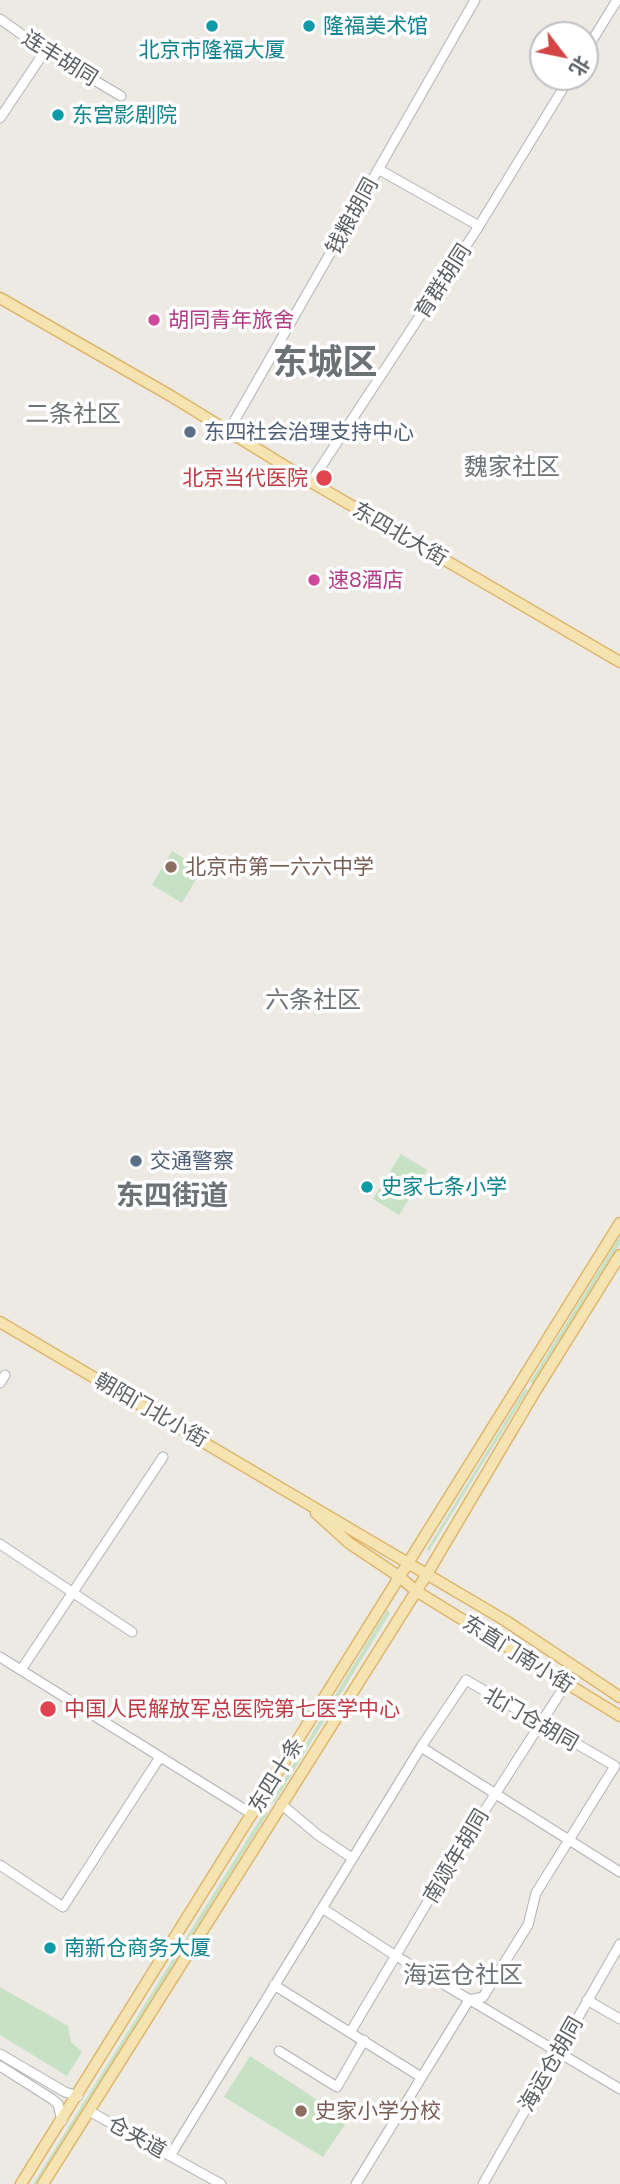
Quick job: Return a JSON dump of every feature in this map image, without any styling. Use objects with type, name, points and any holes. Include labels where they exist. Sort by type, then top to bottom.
[{"type":"main road","name":"东四北大街","points":[[0,298],[161,390],[311,482],[620,662]]},
{"type":"main road","name":"东四十条","points":[[21,2184],[620,1223]]},
{"type":"main road","name":"东四十条","points":[[43,2184],[427,1574],[620,1255]]},
{"type":"main road","name":"朝阳门北小街","points":[[0,1322],[409,1563]]},
{"type":"main road","name":"朝阳门北小街","points":[[301,1499],[349,1544],[400,1577]]},
{"type":"main road","name":"东直门南小街","points":[[409,1563],[506,1621],[620,1697]]},
{"type":"main road","name":"东直门南小街","points":[[400,1577],[416,1591],[620,1716]]},
{"type":"street","name":"钱粮胡同","points":[[229,432],[475,0]]},
{"type":"street","points":[[599,29],[617,0]]},
{"type":"street","name":"连丰胡同","points":[[0,19],[45,51],[121,96]]},
{"type":"street","points":[[0,118],[45,51]]},
{"type":"street","name":"育群胡同","points":[[311,482],[479,226],[561,91]]},
{"type":"street","points":[[378,169],[479,226]]},
{"type":"street","points":[[21,1670],[163,1457]]},
{"type":"street","points":[[0,1544],[132,1632]]},
{"type":"street","points":[[0,1657],[252,1814]]},
{"type":"street","name":"北门仓胡同","points":[[170,2156],[421,1747],[466,1680],[538,1724],[615,1766],[536,1893],[528,1925],[483,1997],[469,2000],[356,2184]]},
{"type":"street","name":"南颂年胡同","points":[[351,2031],[494,1793],[566,1684]]},
{"type":"street","points":[[421,1747],[620,1872]]},
{"type":"street","points":[[0,1865],[63,1907],[160,1757]]},
{"type":"street","points":[[281,1804],[318,1835],[352,1858]]},
{"type":"street","points":[[322,1908],[396,1956],[620,2089]]},
{"type":"street","name":"海运仓胡同","points":[[483,2184],[620,1944]]},
{"type":"street","points":[[274,1984],[421,2077]]},
{"type":"street","points":[[587,2000],[620,2019]]},
{"type":"street","points":[[279,2051],[337,2087],[364,2040]]},
{"type":"street","points":[[0,2054],[65,2092],[78,2096]]},
{"type":"street","points":[[0,2066],[58,2104],[62,2120]]},
{"type":"street","name":"仓夹道","points":[[89,2111],[221,2184]]},
{"type":"green space","points":[[172,851],[202,869],[182,903],[152,885]]},
{"type":"green space","points":[[401,1154],[427,1170],[399,1215],[373,1199]]},
{"type":"green space","points":[[620,1236],[620,1244],[533,1384],[530,1382]]},
{"type":"green space","points":[[525,1389],[528,1390],[429,1551],[427,1549]]},
{"type":"green space","points":[[387,1610],[390,1613],[274,1803],[271,1801]]},
{"type":"green space","points":[[265,1811],[268,1813],[39,2184],[33,2184]]},
{"type":"green space","points":[[0,1987],[68,2026],[71,2042],[82,2052],[67,2076],[0,2035]]},
{"type":"green space","points":[[250,2056],[348,2120],[323,2157],[224,2097]]},
{"type":"place","name":"北京市隆福大厦","points":[[212,26]]},
{"type":"place","name":"隆福美术馆","points":[[309,26]]},
{"type":"place","name":"东宫影剧院","points":[[58,115]]},
{"type":"place","name":"胡同青年旅舍","points":[[154,320]]},
{"type":"place","name":"东四社会治理支持中心","points":[[190,432]]},
{"type":"place","name":"北京当代医院","points":[[324,478]]},
{"type":"place","name":"速8酒店","points":[[314,580]]},
{"type":"place","name":"北京市第一六六中学","points":[[171,867]]},
{"type":"place","name":"交通警察","points":[[136,1161]]},
{"type":"place","name":"史家七条小学","points":[[367,1187]]},
{"type":"place","name":"中国人民解放军总医院第七医学中心","points":[[48,1709]]},
{"type":"place","name":"南新仓商务大厦","points":[[50,1948]]},
{"type":"place","name":"史家小学分校","points":[[301,2111]]},
{"type":"district","name":"东城区","points":[[325,362]]},
{"type":"district","name":"二条社区","points":[[73,414]]},
{"type":"district","name":"魏家社区","points":[[512,467]]},
{"type":"district","name":"六条社区","points":[[313,1000]]},
{"type":"district","name":"东四街道","points":[[172,1196]]},
{"type":"district","name":"海运仓社区","points":[[463,1975]]}]
